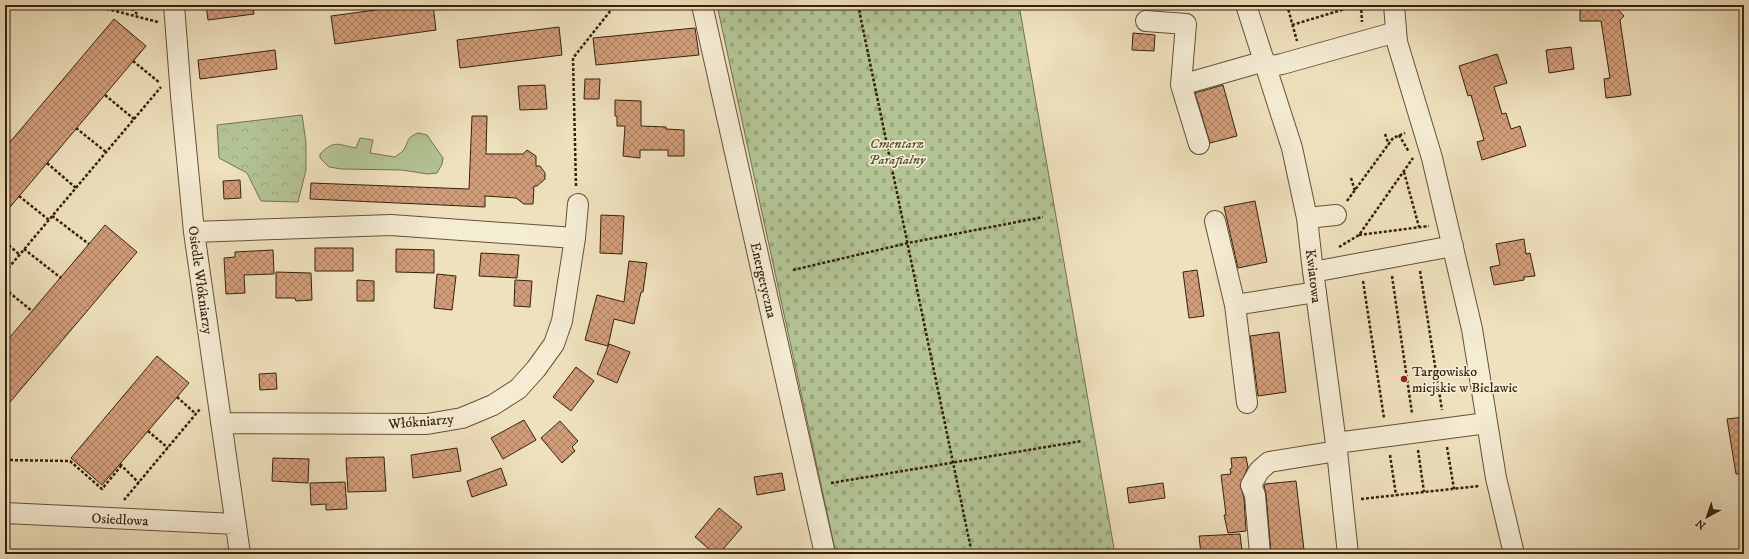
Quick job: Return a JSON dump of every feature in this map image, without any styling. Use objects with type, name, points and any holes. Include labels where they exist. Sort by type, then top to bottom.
[{"type":"street","name":"Osiedle Włókniarzy","points":[[174,5],[180,96],[194,232],[240,554]]},
{"type":"street","name":"Energetyczna","points":[[702,5],[825,554]]},
{"type":"street","name":"Kwiatowa","points":[[1246,5],[1292,148],[1307,218],[1348,554]]},
{"type":"street","points":[[1394,5],[1397,42],[1432,158],[1445,248],[1472,329],[1498,484],[1514,554]]},
{"type":"street","points":[[1146,21],[1186,24],[1181,85],[1198,144]]},
{"type":"street","points":[[1181,85],[1266,64],[1302,59],[1396,32]]},
{"type":"street","name":"Włókniarzy","points":[[221,423],[427,424],[462,418],[493,406],[518,389],[536,369],[554,344],[562,321],[575,238],[578,204]]},
{"type":"street","points":[[1307,218],[1336,215]]},
{"type":"street","points":[[1215,221],[1235,305],[1247,403]]},
{"type":"street","points":[[194,232],[391,225],[575,238]]},
{"type":"street","points":[[1313,267],[1360,263],[1445,248]]},
{"type":"street","points":[[1235,305],[1316,292]]},
{"type":"street","points":[[1260,554],[1255,495],[1252,485],[1259,471],[1268,462],[1386,437],[1487,423]]},
{"type":"street","name":"Osiedlowa","points":[[5,513],[236,524]]},
{"type":"path","points":[[92,5],[159,22]]},
{"type":"path","points":[[128,5],[138,16]]},
{"type":"path","points":[[578,204],[576,195],[573,58],[615,5]]},
{"type":"path","points":[[858,5],[972,554]]},
{"type":"path","points":[[1286,5],[1302,59]]},
{"type":"path","points":[[1292,25],[1358,5]]},
{"type":"path","points":[[5,272],[163,85],[133,61]]},
{"type":"path","points":[[105,95],[134,118]]},
{"type":"path","points":[[76,128],[106,152]]},
{"type":"path","points":[[1336,215],[1393,138],[1423,128]]},
{"type":"path","points":[[1385,134],[1389,145]]},
{"type":"path","points":[[1313,267],[1359,235],[1404,172],[1413,158],[1399,135]]},
{"type":"path","points":[[47,163],[76,188]]},
{"type":"path","points":[[1404,172],[1419,228]]},
{"type":"path","points":[[1351,178],[1355,191]]},
{"type":"path","points":[[19,196],[49,220]]},
{"type":"path","points":[[52,216],[89,244]]},
{"type":"path","points":[[792,270],[908,243],[1043,217]]},
{"type":"path","points":[[1359,235],[1433,225],[1445,248]]},
{"type":"path","points":[[5,242],[20,255]]},
{"type":"path","points":[[24,249],[60,278]]},
{"type":"path","points":[[1417,253],[1454,489]]},
{"type":"path","points":[[1389,258],[1424,492]]},
{"type":"path","points":[[1360,263],[1396,495]]},
{"type":"path","points":[[5,288],[32,311]]},
{"type":"path","points":[[108,519],[206,402],[217,393]]},
{"type":"path","points":[[177,398],[196,414]]},
{"type":"path","points":[[148,431],[168,448]]},
{"type":"path","points":[[831,483],[954,464],[1082,441]]},
{"type":"path","points":[[5,460],[70,461],[102,488],[121,465],[140,482]]},
{"type":"path","points":[[1342,501],[1498,484]]},
{"type":"green space","name":"Cmentarz Parafialny","points":[[717,5],[1019,5],[1115,554],[836,554]]},
{"type":"green space","points":[[302,115],[306,142],[306,170],[298,202],[261,201],[247,173],[219,158],[217,125]]},
{"type":"green space","points":[[418,133],[427,135],[443,158],[442,164],[437,173],[428,174],[402,170],[342,169],[329,167],[320,158],[320,154],[329,146],[337,144],[356,148],[360,138],[373,140],[370,153],[395,157],[403,151],[409,139]]},
{"type":"building","points":[[206,5],[253,5],[254,14],[208,20]]},
{"type":"building","points":[[413,5],[433,5],[436,30],[335,44],[331,16]]},
{"type":"building","points":[[1580,5],[1614,5],[1624,16],[1620,20],[1631,95],[1606,98],[1604,79],[1610,78],[1601,21],[1580,21]]},
{"type":"building","points":[[114,19],[146,46],[5,213],[5,148]]},
{"type":"building","points":[[559,27],[562,55],[460,68],[457,40]]},
{"type":"building","points":[[695,28],[699,55],[596,65],[593,38]]},
{"type":"building","points":[[1133,33],[1155,35],[1154,51],[1132,50]]},
{"type":"building","points":[[1571,47],[1574,69],[1549,73],[1546,50]]},
{"type":"building","points":[[275,50],[277,69],[200,79],[198,60]]},
{"type":"building","points":[[1497,54],[1507,83],[1494,87],[1502,114],[1506,113],[1511,129],[1520,126],[1526,146],[1482,160],[1477,142],[1484,140],[1471,95],[1468,96],[1459,66]]},
{"type":"building","points":[[585,79],[600,79],[599,99],[584,99]]},
{"type":"building","points":[[545,85],[547,109],[520,110],[518,86]]},
{"type":"building","points":[[1223,85],[1237,136],[1210,143],[1195,93]]},
{"type":"building","points":[[615,100],[641,101],[641,126],[666,127],[666,129],[684,130],[684,156],[668,156],[668,150],[640,150],[640,158],[623,156],[625,126],[617,126],[617,116],[615,116]]},
{"type":"building","points":[[472,116],[487,116],[486,154],[523,154],[527,150],[536,156],[536,166],[540,166],[545,173],[545,179],[537,186],[534,186],[533,204],[524,204],[516,198],[485,196],[485,207],[310,199],[311,183],[469,189]]},
{"type":"building","points":[[240,180],[241,198],[224,199],[223,181]]},
{"type":"building","points":[[1255,201],[1267,262],[1238,268],[1224,207]]},
{"type":"building","points":[[601,215],[624,216],[622,254],[600,253]]},
{"type":"building","points":[[105,225],[137,252],[5,408],[5,343]]},
{"type":"building","points":[[1524,239],[1526,254],[1530,253],[1535,276],[1524,277],[1524,280],[1494,285],[1490,267],[1500,265],[1496,244]]},
{"type":"building","points":[[315,248],[353,248],[353,271],[315,271]]},
{"type":"building","points":[[396,249],[434,250],[434,273],[396,272]]},
{"type":"building","points":[[273,250],[274,274],[244,275],[245,293],[226,294],[224,258],[235,257],[235,252]]},
{"type":"building","points":[[481,253],[519,255],[517,278],[479,276]]},
{"type":"building","points":[[629,261],[647,263],[643,292],[641,292],[634,324],[614,319],[608,346],[585,340],[597,295],[624,302]]},
{"type":"building","points":[[1197,270],[1204,316],[1189,318],[1183,272]]},
{"type":"building","points":[[276,272],[311,273],[312,300],[296,301],[295,298],[276,298]]},
{"type":"building","points":[[437,274],[456,276],[452,310],[434,308]]},
{"type":"building","points":[[357,280],[374,281],[374,301],[357,301]]},
{"type":"building","points":[[515,280],[532,281],[530,307],[514,306]]},
{"type":"building","points":[[1279,332],[1286,392],[1258,396],[1250,336]]},
{"type":"building","points":[[609,344],[630,352],[617,383],[597,374]]},
{"type":"building","points":[[157,356],[189,383],[102,485],[71,458]]},
{"type":"building","points":[[576,367],[594,381],[571,411],[553,397]]},
{"type":"building","points":[[276,373],[277,389],[260,390],[259,374]]},
{"type":"building","points":[[1744,417],[1744,474],[1736,474],[1727,419]]},
{"type":"building","points":[[524,420],[536,440],[503,459],[491,438]]},
{"type":"building","points":[[560,421],[578,441],[572,447],[575,451],[562,463],[541,438]]},
{"type":"building","points":[[457,448],[461,471],[413,478],[411,455]]},
{"type":"building","points":[[384,457],[386,491],[348,492],[346,458]]},
{"type":"building","points":[[1246,457],[1248,467],[1240,485],[1244,498],[1246,531],[1228,533],[1224,515],[1226,515],[1221,475],[1231,474],[1231,458]]},
{"type":"building","points":[[273,458],[309,459],[308,483],[272,481]]},
{"type":"building","points":[[501,468],[507,485],[472,497],[467,481]]},
{"type":"building","points":[[782,473],[785,490],[757,495],[754,477]]},
{"type":"building","points":[[1296,481],[1304,550],[1271,553],[1264,486],[1265,484]]},
{"type":"building","points":[[345,482],[347,509],[326,510],[326,504],[311,505],[310,483]]},
{"type":"building","points":[[1163,483],[1165,498],[1129,503],[1127,488]]},
{"type":"building","points":[[719,508],[742,527],[719,554],[715,554],[695,537]]},
{"type":"building","points":[[1240,534],[1242,551],[1201,554],[1199,536]]},
{"type":"place","name":"Targowisko miejskie w Bielawie","points":[[1404,379]]}]
